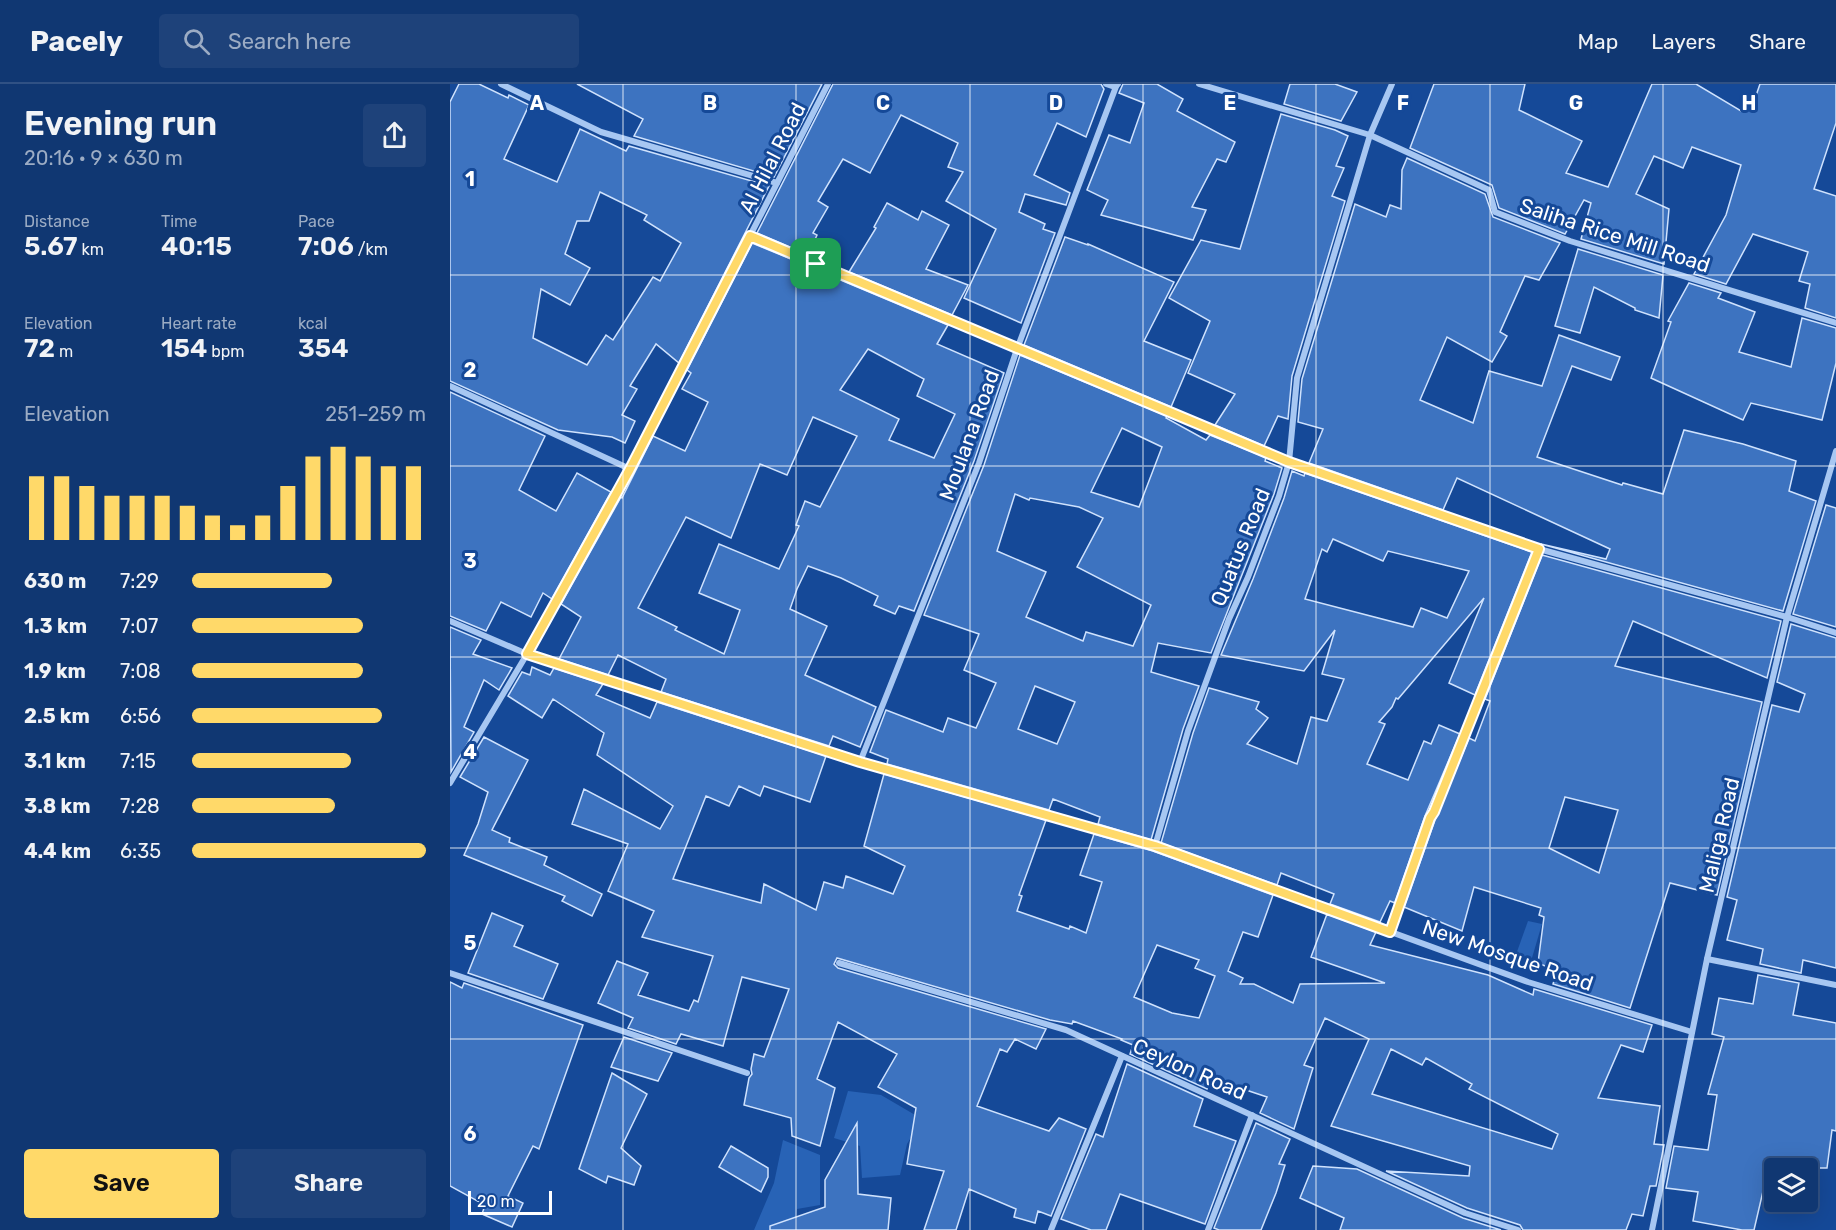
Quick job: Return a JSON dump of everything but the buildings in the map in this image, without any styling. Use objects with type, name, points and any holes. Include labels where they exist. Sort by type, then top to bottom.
[{"type":"street","points":[[501,84],[601,132],[777,183]]},
{"type":"street","name":"Al Hilal Road","points":[[450,783],[527,654],[630,469],[828,84]]},
{"type":"street","points":[[1106,84],[1117,85]]},
{"type":"street","name":"Saliha Rice Mill Road","points":[[1199,84],[1370,135],[1489,190],[1495,212],[1570,241],[1836,323]]},
{"type":"street","name":"Quatus Road","points":[[1155,846],[1188,731],[1229,619],[1279,496],[1289,462],[1297,378],[1370,135],[1392,84]]},
{"type":"street","name":"Moulana Road","points":[[860,762],[979,463],[1017,349],[1117,85]]},
{"type":"street","points":[[750,236],[1289,462],[1539,549],[1787,617],[1836,633]]},
{"type":"street","points":[[450,386],[630,469]]},
{"type":"street","name":"Maliga Road","points":[[1652,1230],[1707,959],[1787,617],[1836,452]]},
{"type":"street","points":[[1390,932],[1430,818],[1539,549]]},
{"type":"street","name":"New Mosque Road","points":[[450,621],[527,654],[860,762],[1155,846],[1528,982],[1692,1032]]},
{"type":"street","points":[[1707,959],[1836,985]]},
{"type":"street","name":"Ceylon Road","points":[[839,963],[1066,1030],[1466,1213],[1518,1230]]},
{"type":"street","points":[[450,972],[747,1073]]},
{"type":"street","points":[[1051,1230],[1122,1056]]},
{"type":"street","points":[[1208,1230],[1252,1115]]},
{"type":"shaded area","points":[[1528,921],[1542,924],[1529,968],[1513,963]]},
{"type":"shaded area","points":[[848,1091],[881,1095],[922,1119],[907,1144],[900,1175],[862,1178],[860,1146],[834,1138]]},
{"type":"shaded area","points":[[783,1140],[820,1155],[820,1205],[797,1209],[795,1230],[754,1230],[774,1183]]},
{"type":"route","points":[[750,236],[816,264],[1289,462],[1539,549],[1430,818],[1390,932],[1155,846],[860,762],[527,654],[630,469],[750,236]]}]
